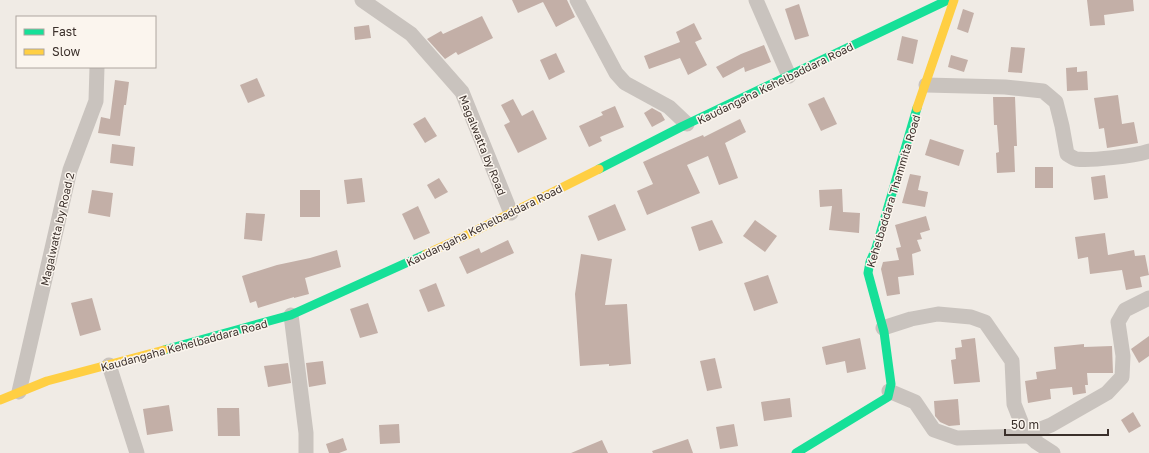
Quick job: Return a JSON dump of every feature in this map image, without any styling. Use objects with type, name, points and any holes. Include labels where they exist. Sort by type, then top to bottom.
[{"type":"street","name":"Magalwatta by Road","points":[[362,0],[411,34],[462,92],[511,213]]},
{"type":"street","points":[[577,0],[616,73],[625,83],[669,107],[687,124]]},
{"type":"street","points":[[756,0],[789,76]]},
{"type":"street","name":"Kaudangaha Kehelbaddara Road","points":[[0,400],[47,381],[291,315],[465,236],[687,124],[948,0]]},
{"type":"street","name":"Kehelbaddara Thammita Road","points":[[889,391],[891,384],[883,328],[868,274],[870,262],[876,248],[911,126],[954,0]]},
{"type":"street","name":"Magalwatta by Road 2","points":[[19,392],[70,170],[96,101],[97,68]]},
{"type":"street","points":[[926,85],[1005,87],[1043,91],[1056,102],[1067,154],[1075,159],[1099,158],[1149,151]]},
{"type":"street","points":[[796,453],[888,397],[889,391],[915,402],[934,430],[957,438],[1028,435],[1051,425],[1107,393],[1122,377],[1123,356],[1118,322],[1125,310],[1149,298]]},
{"type":"street","points":[[883,328],[911,319],[938,314],[971,317],[985,322],[1012,361],[1014,404],[1025,432],[1053,453]]},
{"type":"street","points":[[291,315],[306,433],[306,453]]},
{"type":"street","points":[[109,365],[137,453]]},
{"type":"building","points":[[512,0],[567,0],[575,17],[556,27],[543,2],[518,13]]},
{"type":"building","points":[[1087,0],[1133,0],[1134,11],[1104,15],[1105,25],[1090,26]]},
{"type":"building","points":[[799,4],[809,36],[795,40],[785,9]]},
{"type":"building","points":[[963,9],[974,13],[968,33],[957,29]]},
{"type":"building","points":[[482,16],[493,38],[458,55],[456,52],[445,59],[427,39],[441,31],[443,34]]},
{"type":"building","points":[[694,23],[702,39],[695,42],[707,65],[688,75],[680,58],[649,69],[644,56],[680,42],[676,32]]},
{"type":"building","points":[[369,25],[371,38],[355,40],[354,27]]},
{"type":"building","points":[[902,36],[918,40],[913,64],[897,60]]},
{"type":"building","points":[[764,45],[771,62],[745,72],[744,67],[723,78],[716,67],[741,54]]},
{"type":"building","points":[[1011,47],[1025,48],[1022,73],[1008,72]]},
{"type":"building","points":[[556,53],[565,72],[549,80],[540,60]]},
{"type":"building","points":[[951,55],[968,60],[964,72],[948,67]]},
{"type":"building","points":[[1077,67],[1077,72],[1087,71],[1088,90],[1067,91],[1066,68]]},
{"type":"building","points":[[257,78],[265,96],[248,103],[240,85]]},
{"type":"building","points":[[115,80],[129,82],[120,136],[98,133],[101,117],[110,119]]},
{"type":"building","points":[[1118,95],[1122,124],[1134,122],[1138,143],[1107,148],[1104,128],[1099,129],[1094,98]]},
{"type":"building","points":[[824,97],[837,124],[821,131],[808,104]]},
{"type":"building","points":[[993,97],[1015,97],[1017,146],[1014,146],[1015,172],[997,173],[996,153],[999,152],[997,125],[994,125]]},
{"type":"building","points":[[513,99],[522,116],[533,110],[547,139],[518,153],[504,125],[510,122],[501,105]]},
{"type":"building","points":[[615,106],[624,127],[600,137],[602,141],[589,147],[579,126],[603,115],[601,112]]},
{"type":"building","points":[[652,108],[661,113],[665,120],[652,127],[644,113]]},
{"type":"building","points":[[425,117],[437,136],[425,143],[413,124]]},
{"type":"building","points":[[740,119],[746,132],[725,143],[738,178],[719,185],[708,156],[687,165],[700,193],[647,215],[637,191],[653,184],[643,162],[703,135],[704,137]]},
{"type":"building","points":[[930,139],[964,150],[959,166],[925,155]]},
{"type":"building","points":[[112,144],[135,147],[133,166],[110,163]]},
{"type":"building","points":[[1035,167],[1053,167],[1053,188],[1035,188]]},
{"type":"building","points":[[910,174],[921,176],[918,190],[928,192],[925,207],[902,203]]},
{"type":"building","points":[[1105,175],[1108,198],[1094,200],[1091,177]]},
{"type":"building","points":[[362,178],[365,202],[347,204],[344,180]]},
{"type":"building","points":[[439,178],[448,192],[435,199],[427,185]]},
{"type":"building","points":[[842,189],[843,212],[860,213],[859,233],[829,230],[832,206],[820,207],[819,190]]},
{"type":"building","points":[[92,190],[113,193],[110,217],[88,213]]},
{"type":"building","points":[[300,190],[320,190],[320,217],[300,217]]},
{"type":"building","points":[[615,204],[626,230],[598,241],[588,216]]},
{"type":"building","points":[[418,206],[430,233],[414,240],[402,214]]},
{"type":"building","points":[[246,213],[265,214],[262,241],[244,239]]},
{"type":"building","points":[[926,216],[930,230],[920,233],[922,239],[917,240],[921,251],[912,254],[914,275],[898,277],[900,294],[887,296],[881,269],[883,262],[899,260],[896,248],[901,247],[895,225]]},
{"type":"building","points":[[712,220],[723,243],[699,251],[691,227]]},
{"type":"building","points":[[755,220],[777,236],[765,252],[743,236]]},
{"type":"building","points":[[1105,233],[1108,255],[1134,250],[1135,256],[1145,255],[1149,275],[1140,277],[1142,287],[1126,290],[1122,270],[1090,274],[1088,257],[1078,259],[1075,237]]},
{"type":"building","points":[[508,240],[514,253],[467,274],[459,257],[479,248],[481,253]]},
{"type":"building","points":[[337,250],[341,267],[305,278],[309,294],[258,308],[256,301],[250,303],[242,276],[277,265],[310,258]]},
{"type":"building","points":[[581,254],[612,259],[605,305],[627,304],[631,364],[580,366],[575,294]]},
{"type":"building","points":[[768,275],[778,303],[754,311],[744,283]]},
{"type":"building","points":[[436,283],[445,306],[428,312],[419,290]]},
{"type":"building","points":[[92,298],[101,330],[80,336],[71,303]]},
{"type":"building","points":[[368,303],[378,333],[360,338],[350,309]]},
{"type":"building","points":[[1149,336],[1149,356],[1139,363],[1131,349]]},
{"type":"building","points":[[860,338],[866,369],[847,373],[845,361],[826,365],[822,347]]},
{"type":"building","points":[[975,338],[980,382],[954,384],[951,360],[956,359],[955,348],[962,347],[961,340]]},
{"type":"building","points":[[1084,344],[1084,347],[1112,346],[1113,373],[1087,373],[1088,385],[1085,385],[1086,393],[1073,395],[1072,387],[1050,389],[1051,399],[1028,403],[1025,381],[1037,379],[1036,372],[1056,369],[1054,347]]},
{"type":"building","points":[[715,358],[722,388],[707,391],[700,361]]},
{"type":"building","points":[[323,361],[326,384],[309,387],[306,363]]},
{"type":"building","points":[[288,363],[291,383],[268,387],[264,366]]},
{"type":"building","points":[[790,398],[792,417],[764,421],[761,402]]},
{"type":"building","points":[[958,399],[960,425],[949,426],[940,422],[935,416],[934,401]]},
{"type":"building","points":[[169,405],[173,431],[147,435],[143,409]]},
{"type":"building","points":[[217,408],[239,408],[240,436],[218,436]]},
{"type":"building","points":[[1133,412],[1141,426],[1129,433],[1121,420]]},
{"type":"building","points":[[399,424],[400,443],[380,444],[379,425]]},
{"type":"building","points":[[734,424],[738,446],[720,449],[716,427]]},
{"type":"building","points":[[343,438],[347,450],[339,453],[329,453],[326,444]]},
{"type":"building","points":[[688,439],[693,453],[653,453],[652,451]]},
{"type":"building","points":[[602,440],[608,453],[571,453]]},
{"type":"traffic: fast","points":[[599,169],[683,126],[948,0]]},
{"type":"traffic: fast","points":[[796,453],[888,397],[891,384],[884,332],[868,273],[870,262],[876,248],[917,108]]},
{"type":"traffic: fast","points":[[164,350],[291,315],[426,254]]},
{"type":"traffic: slow","points":[[917,108],[954,0]]},
{"type":"traffic: slow","points":[[426,254],[599,169]]},
{"type":"traffic: slow","points":[[0,400],[47,381],[164,350]]}]
